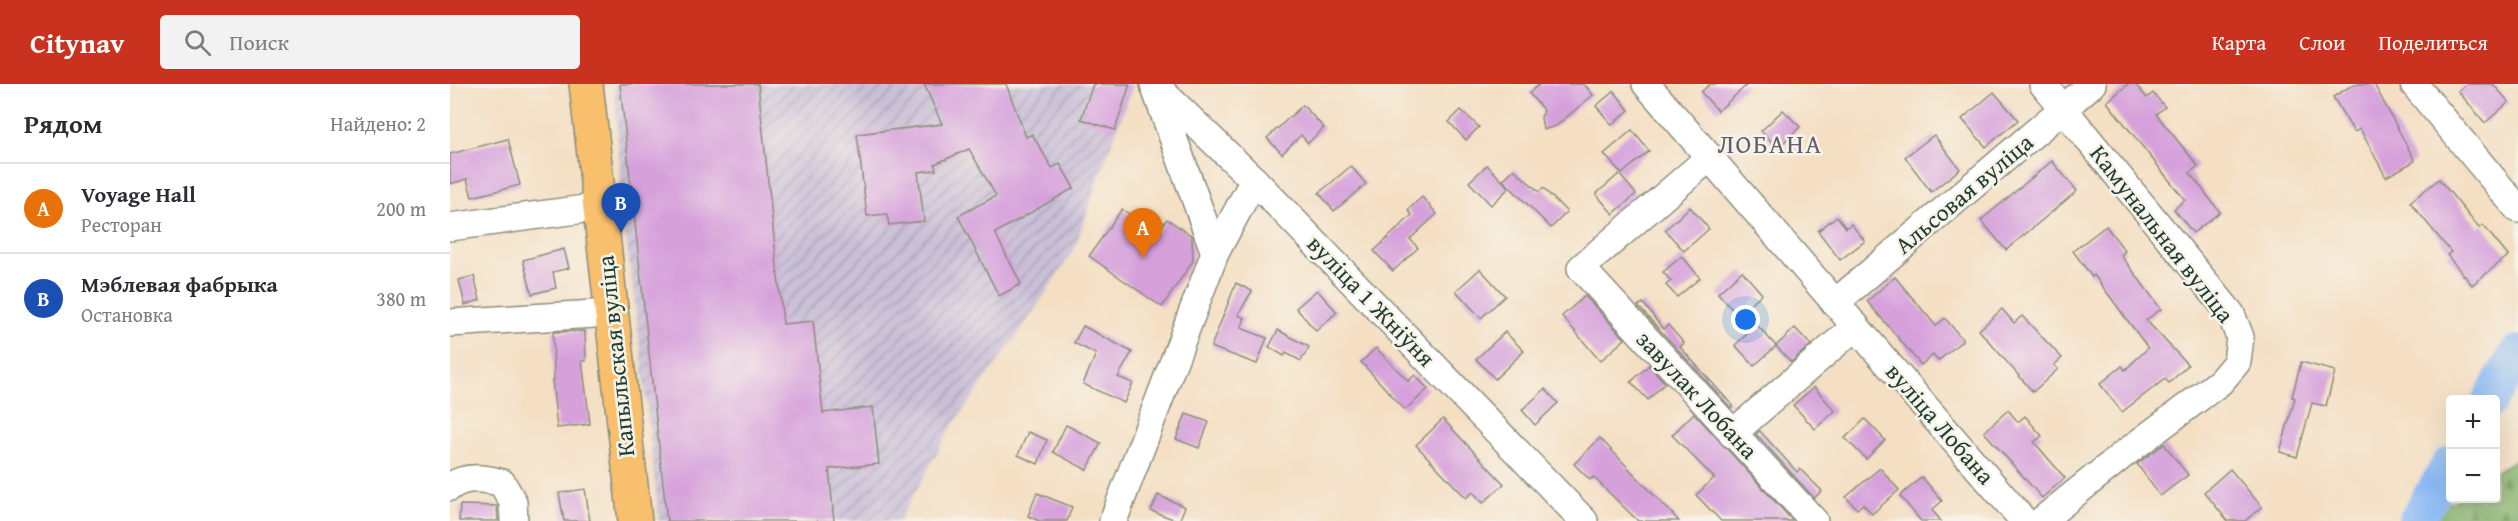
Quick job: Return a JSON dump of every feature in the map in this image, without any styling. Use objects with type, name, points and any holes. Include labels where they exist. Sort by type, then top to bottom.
[{"type":"main road","name":"Капыльская вуліца","points":[[586,84],[635,521]]},
{"type":"street","points":[[1154,84],[1215,253]]},
{"type":"street","name":"вуліца 1 Жніўня","points":[[1154,84],[1254,180],[1584,521]]},
{"type":"street","name":"вуліца Лобана","points":[[1646,84],[2024,521]]},
{"type":"street","name":"Камунальная вуліца","points":[[2041,521],[2124,454],[2220,382],[2236,362],[2240,337],[2231,314],[2043,84]]},
{"type":"street","name":"Альсовая вуліца","points":[[1835,303],[2092,84]]},
{"type":"street","points":[[2414,84],[2518,209]]},
{"type":"street","name":"завулак Лобана","points":[[1710,157],[1581,268],[1814,521]]},
{"type":"street","points":[[1113,521],[1215,253],[1254,180]]},
{"type":"street","points":[[450,227],[600,207]]},
{"type":"street","points":[[450,323],[611,313]]},
{"type":"street","points":[[1732,434],[1856,326]]},
{"type":"street","points":[[450,487],[454,483],[482,477],[502,483],[513,502],[514,521]]},
{"type":"shaded area","points":[[614,84],[1134,84],[1075,248],[1030,317],[952,426],[899,521],[659,521],[641,352],[623,214]]},
{"type":"green space","points":[[2518,458],[2518,521],[2430,521],[2443,506],[2449,503],[2500,503],[2500,469]]},
{"type":"building","points":[[620,84],[758,84],[783,324],[813,321],[823,413],[873,407],[879,464],[829,469],[834,521],[667,521]]},
{"type":"building","points":[[924,84],[1006,84],[1026,137],[1032,134],[1052,168],[1060,164],[1074,188],[995,233],[1021,284],[999,296],[958,216],[996,196],[969,149],[935,164],[936,170],[918,172],[924,221],[889,225],[887,214],[867,216],[857,134],[942,124]]},
{"type":"building","points":[[1093,84],[1130,84],[1115,130],[1081,119]]},
{"type":"building","points":[[1540,84],[1584,84],[1593,95],[1556,126],[1543,130],[1541,117],[1544,111],[1529,93]]},
{"type":"building","points":[[1710,84],[1748,84],[1718,111],[1701,92]]},
{"type":"building","points":[[2128,84],[2135,84],[2147,98],[2153,93],[2165,107],[2156,114],[2198,166],[2190,173],[2220,212],[2193,233],[2174,209],[2185,200],[2107,102]]},
{"type":"building","points":[[2354,84],[2374,84],[2415,161],[2386,177],[2360,129],[2354,132],[2333,97]]},
{"type":"building","points":[[2466,84],[2493,84],[2509,102],[2485,123],[2458,91]]},
{"type":"building","points":[[1614,91],[1629,110],[1612,125],[1596,106]]},
{"type":"building","points":[[1994,92],[2018,120],[1986,147],[1962,119]]},
{"type":"building","points":[[1303,105],[1324,128],[1308,143],[1301,135],[1282,154],[1267,138]]},
{"type":"building","points":[[1461,110],[1479,127],[1466,140],[1449,122]]},
{"type":"building","points":[[1783,110],[1800,127],[1778,148],[1761,131]]},
{"type":"building","points":[[1632,130],[1649,151],[1622,174],[1604,154]]},
{"type":"building","points":[[1934,135],[1960,169],[1931,192],[1905,157]]},
{"type":"building","points":[[508,139],[520,185],[472,197],[467,179],[450,184],[450,154]]},
{"type":"building","points":[[2052,161],[2077,191],[2006,250],[1981,220]]},
{"type":"building","points":[[1487,165],[1509,188],[1491,205],[1469,182]]},
{"type":"building","points":[[1351,166],[1366,184],[1334,211],[1319,193]]},
{"type":"building","points":[[1514,169],[1539,192],[1543,188],[1567,212],[1551,228],[1503,180]]},
{"type":"building","points":[[1619,174],[1636,194],[1613,214],[1596,194]]},
{"type":"building","points":[[2439,179],[2479,228],[2483,225],[2508,256],[2472,285],[2447,255],[2451,252],[2410,202]]},
{"type":"building","points":[[1422,197],[1437,214],[1410,239],[1418,248],[1393,271],[1374,251],[1412,215],[1408,210]]},
{"type":"building","points":[[1690,207],[1709,229],[1684,251],[1665,230]]},
{"type":"building","points":[[1122,209],[1157,233],[1167,219],[1192,236],[1193,261],[1162,307],[1089,256]]},
{"type":"building","points":[[1837,216],[1846,228],[1851,224],[1865,241],[1840,260],[1818,231]]},
{"type":"building","points":[[2106,226],[2125,251],[2121,255],[2161,309],[2146,320],[2188,365],[2169,383],[2165,379],[2122,412],[2100,384],[2122,366],[2125,370],[2148,348],[2094,275],[2092,277],[2073,251]]},
{"type":"building","points":[[564,249],[569,268],[553,272],[556,288],[532,294],[523,260]]},
{"type":"building","points":[[1682,256],[1700,278],[1677,297],[1666,285],[1671,281],[1663,272]]},
{"type":"building","points":[[1480,269],[1505,296],[1481,318],[1456,291]]},
{"type":"building","points":[[1742,271],[1762,294],[1737,315],[1718,293]]},
{"type":"building","points":[[474,276],[480,300],[465,305],[459,280]]},
{"type":"building","points":[[1895,277],[1936,326],[1945,318],[1963,340],[1938,361],[1933,355],[1921,365],[1867,301]]},
{"type":"building","points":[[1236,283],[1252,291],[1238,315],[1245,318],[1241,328],[1267,338],[1257,364],[1211,347]]},
{"type":"building","points":[[1317,290],[1337,312],[1316,331],[1296,308]]},
{"type":"building","points":[[1585,296],[1625,339],[1600,361],[1562,316]]},
{"type":"building","points":[[1643,303],[1663,329],[1668,325],[1684,343],[1680,347],[1733,406],[1731,408],[1638,306]]},
{"type":"building","points":[[2002,309],[2014,323],[2022,316],[2062,358],[2054,365],[2058,369],[2033,392],[1979,330]]},
{"type":"building","points":[[1757,325],[1776,346],[1754,366],[1735,345]]},
{"type":"building","points":[[1083,326],[1132,352],[1118,377],[1133,383],[1124,403],[1083,384],[1096,354],[1074,343]]},
{"type":"building","points":[[1795,328],[1811,345],[1791,362],[1776,346]]},
{"type":"building","points":[[1278,330],[1309,347],[1301,361],[1286,353],[1284,356],[1269,347]]},
{"type":"building","points":[[585,331],[586,361],[582,361],[590,424],[557,428],[552,380],[554,380],[553,332]]},
{"type":"building","points":[[1505,332],[1524,351],[1495,379],[1476,359]]},
{"type":"building","points":[[1376,348],[1408,381],[1415,375],[1428,389],[1405,410],[1361,362]]},
{"type":"building","points":[[2301,362],[2335,371],[2326,406],[2312,403],[2297,457],[2280,452],[2295,398],[2292,397]]},
{"type":"building","points":[[1649,365],[1665,383],[1648,400],[1631,382]]},
{"type":"building","points":[[1814,387],[1835,411],[1815,429],[1793,405]]},
{"type":"building","points":[[1545,389],[1558,403],[1535,425],[1522,410]]},
{"type":"building","points":[[2008,410],[2018,422],[2025,416],[2042,436],[2034,442],[2065,478],[2042,498],[1984,432]]},
{"type":"building","points":[[1694,413],[1791,521],[1721,521],[1696,495],[1714,478],[1672,435]]},
{"type":"building","points":[[1186,414],[1209,422],[1199,448],[1176,439]]},
{"type":"building","points":[[1443,419],[1504,484],[1483,503],[1473,492],[1466,498],[1416,445]]},
{"type":"building","points":[[1865,419],[1885,440],[1866,459],[1845,438]]},
{"type":"building","points":[[1066,425],[1101,443],[1087,470],[1053,452]]},
{"type":"building","points":[[1760,431],[1797,472],[1800,469],[1822,491],[1814,498],[1756,434]]},
{"type":"building","points":[[1028,432],[1047,440],[1038,464],[1018,455]]},
{"type":"building","points":[[1600,438],[1679,521],[1638,521],[1593,477],[1590,480],[1574,464]]},
{"type":"building","points":[[2164,444],[2188,475],[2160,496],[2137,464]]},
{"type":"building","points":[[1880,468],[1899,490],[1872,514],[1863,504],[1857,509],[1846,497]]},
{"type":"building","points":[[2230,469],[2262,507],[2245,521],[2228,521],[2204,492]]},
{"type":"building","points":[[1922,477],[1942,501],[1932,510],[1941,521],[1921,521],[1900,496]]},
{"type":"building","points":[[585,489],[590,521],[564,521],[559,493]]},
{"type":"building","points":[[1037,493],[1072,507],[1067,521],[1039,521],[1028,516]]},
{"type":"building","points":[[1158,495],[1185,507],[1179,521],[1151,511]]},
{"type":"building","points":[[460,505],[497,506],[498,521],[459,521]]},
{"type":"waterway","points":[[2493,395],[2518,353]]},
{"type":"waterway","points":[[2416,521],[2446,471]]},
{"type":"place","name":"Мэблевая фабрыка","points":[[621,233]]},
{"type":"place","name":"Voyage Hall","points":[[1143,258]]},
{"type":"district","name":"ЛОБАНА","points":[[1770,144]]}]
